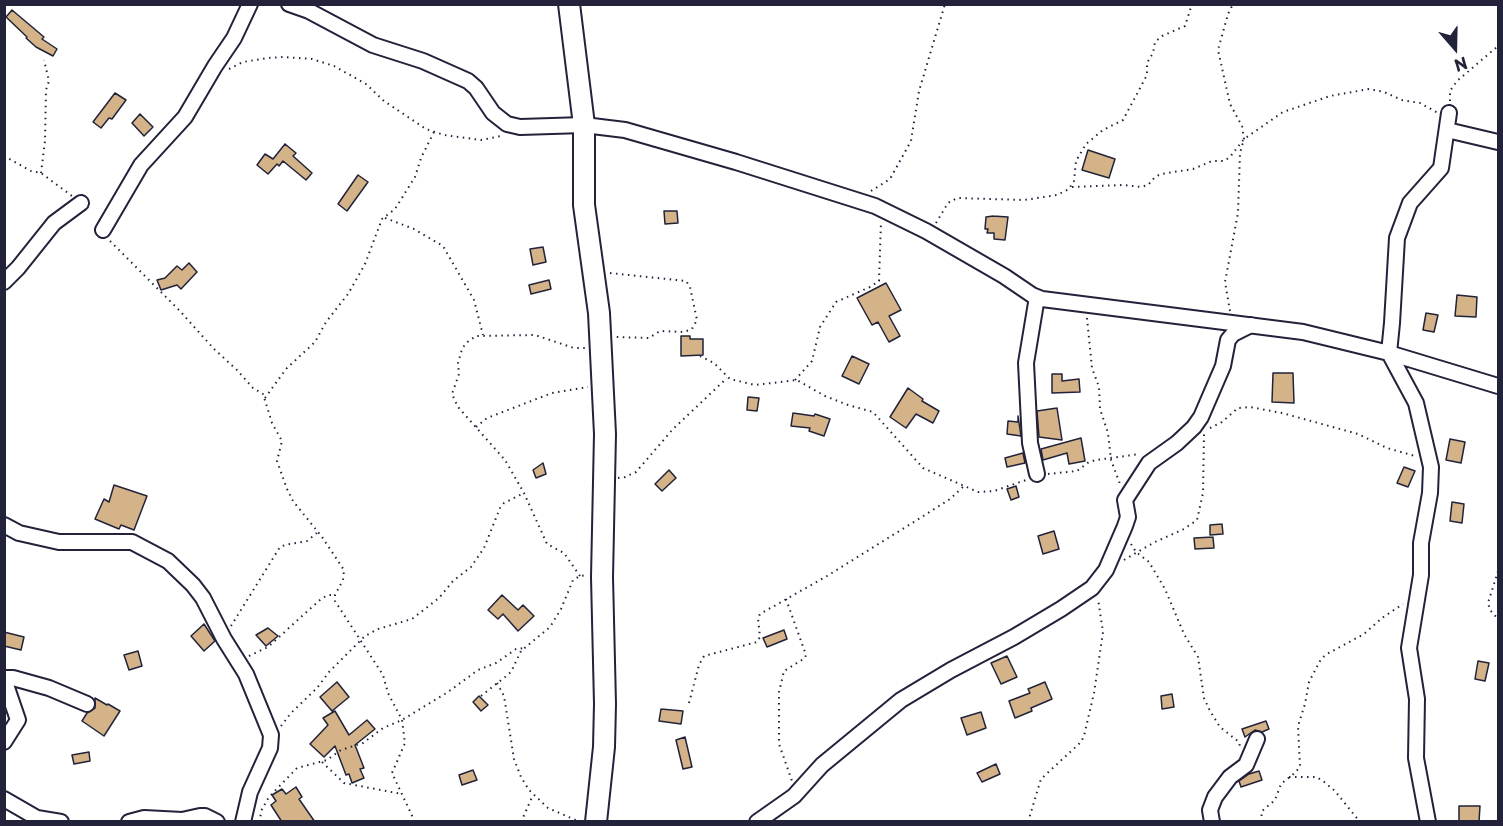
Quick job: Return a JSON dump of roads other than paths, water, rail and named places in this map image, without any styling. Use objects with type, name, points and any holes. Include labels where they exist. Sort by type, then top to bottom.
[{"type":"main road","points":[[569,4],[584,125],[584,205],[592,272],[597,293],[603,386],[604,736],[596,822]]},
{"type":"street","points":[[103,230],[141,165],[185,117],[234,38],[250,4]]},
{"type":"street","points":[[289,4],[309,11],[373,45],[423,61],[468,81],[476,88],[498,118],[507,124],[520,127],[584,125],[625,130],[658,138],[855,200],[882,210],[931,234],[1037,297],[1086,306],[1303,332],[1389,353],[1498,386]]},
{"type":"street","points":[[1428,822],[1416,758],[1417,699],[1409,648],[1419,586],[1421,543],[1431,480],[1429,460],[1416,403],[1389,353],[1397,238],[1410,203],[1442,168],[1448,122],[1498,142]]},
{"type":"street","points":[[4,282],[54,223],[81,203]]},
{"type":"street","points":[[1037,297],[1026,363],[1030,443],[1037,474]]},
{"type":"street","points":[[757,822],[794,796],[822,765],[901,700],[951,670],[1014,637],[1092,588],[1106,570],[1128,520],[1125,500],[1145,468],[1194,427],[1201,417],[1223,366],[1228,340],[1233,334],[1251,325]]},
{"type":"street","points":[[4,525],[25,535],[59,542],[125,541],[139,545],[168,561],[187,577],[203,598],[224,639],[240,663],[265,718],[271,742],[250,792],[243,822]]},
{"type":"street","points":[[4,742],[10,723],[18,720],[4,679],[14,678],[49,688],[87,704]]},
{"type":"street","points":[[1212,822],[1210,810],[1215,797],[1230,777],[1249,762],[1257,739]]},
{"type":"street","points":[[4,799],[31,815],[44,820],[61,822]]},
{"type":"street","points":[[129,822],[144,818],[182,820],[205,816],[217,822]]}]
